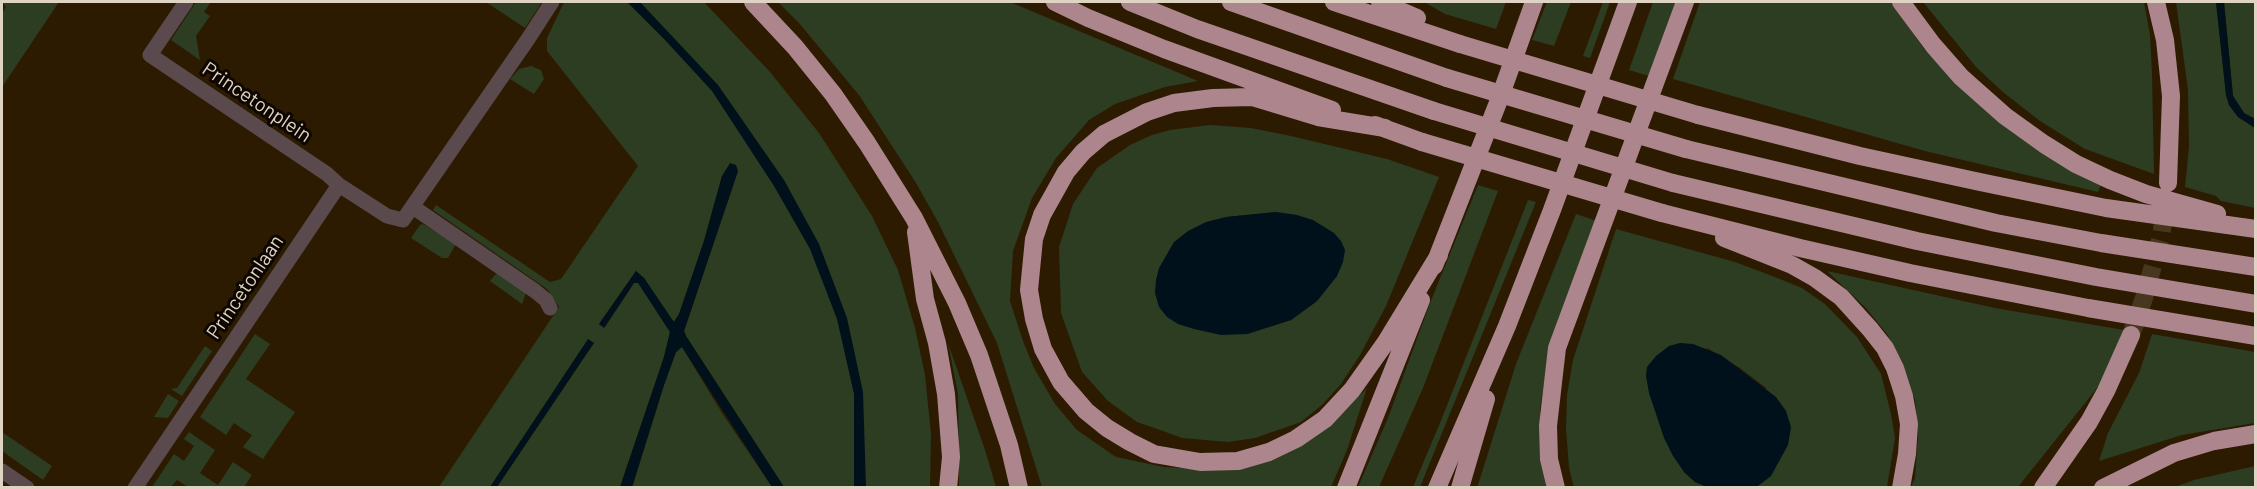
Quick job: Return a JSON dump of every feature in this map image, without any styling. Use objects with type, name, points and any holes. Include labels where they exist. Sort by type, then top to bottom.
[{"type":"highway","points":[[753,2],[795,47],[833,94],[914,218],[957,303],[979,355],[1009,445],[1020,488]]},
{"type":"highway","points":[[1055,2],[1164,49],[1422,142],[1662,213],[1910,273],[2088,308],[2256,336]]},
{"type":"highway","points":[[1130,2],[1197,29],[1434,111],[1673,183],[1917,241],[2096,277],[2256,304]]},
{"type":"highway","points":[[1231,2],[1447,78],[1686,149],[1996,223],[2112,245],[2256,267]]},
{"type":"highway","points":[[1334,2],[1460,44],[1698,115],[1860,156],[2106,208],[2256,227]]},
{"type":"highway","points":[[1380,2],[1423,21],[1460,44]]},
{"type":"highway","points":[[1346,488],[1439,255],[1534,2]]},
{"type":"highway","points":[[1437,488],[1507,326],[1628,2]]},
{"type":"highway","points":[[1556,488],[1549,459],[1548,426],[1557,348],[1685,2]]},
{"type":"highway","points":[[1901,2],[1933,45],[1961,77],[2005,116],[2044,144],[2076,164],[2146,194],[2256,227]]},
{"type":"highway","points":[[2157,2],[2165,40],[2171,96],[2168,183]]},
{"type":"highway","points":[[1385,128],[1318,117],[1252,97],[1213,98],[1174,103],[1147,112],[1104,134],[1083,152],[1066,172],[1042,215],[1034,239],[1029,290],[1034,319],[1043,349],[1061,382],[1086,411],[1107,428],[1130,442],[1154,454],[1200,462],[1238,461],[1269,452],[1325,419],[1352,390],[1386,342],[1439,255]]},
{"type":"highway","points":[[914,218],[925,299],[937,343],[946,394],[951,457],[948,488]]},
{"type":"highway","points":[[1700,222],[1728,240],[1792,265],[1815,278],[1841,297],[1870,329],[1895,368],[1904,396],[1909,424],[1901,488]]},
{"type":"highway","points":[[1460,488],[1507,326]]},
{"type":"highway","points":[[2043,488],[2089,422],[2106,391],[2131,335]]},
{"type":"highway","points":[[2103,488],[2174,453],[2214,441],[2256,434]]},
{"type":"street","name":"Princetonplein","points":[[186,2],[150,55],[327,174],[339,185]]},
{"type":"street","points":[[339,185],[387,216],[403,220],[552,2]]},
{"type":"street","name":"Princetonlaan","points":[[135,488],[339,185]]},
{"type":"street","points":[[412,207],[510,273],[546,300],[550,308]]},
{"type":"street","points":[[2,471],[27,488]]},
{"type":"green space","points":[[2,2],[59,2],[2,87],[2,13],[6,7]]},
{"type":"green space","points":[[196,2],[211,2],[204,12],[210,16],[196,36],[200,60],[171,40]]},
{"type":"green space","points":[[486,2],[542,2],[525,28]]},
{"type":"green space","points":[[564,2],[704,2],[770,72],[819,133],[872,216],[898,270],[915,328],[925,375],[931,434],[930,487],[784,487],[686,336],[684,331],[738,171],[722,176],[704,241],[679,314],[673,323],[644,278],[636,271],[599,324],[605,327],[634,283],[639,283],[670,332],[664,357],[620,487],[497,487],[594,343],[589,340],[490,487],[439,487],[559,307],[547,289],[433,210],[436,205],[550,282],[561,279],[638,166],[547,51],[547,38]]},
{"type":"green space","points":[[778,2],[1010,2],[1198,81],[1165,87],[1115,104],[1089,120],[1056,158],[1032,198],[1013,251],[1010,301],[1023,341],[1034,368],[1055,404],[1077,430],[1116,457],[1164,467],[1217,470],[1334,421],[1367,388],[1347,450],[1331,487],[1042,487],[997,343],[938,222],[916,183],[859,95],[799,23]]},
{"type":"green space","points":[[1424,2],[1506,2],[1496,29],[1445,14]]},
{"type":"green space","points":[[1547,2],[1571,2],[1554,46],[1532,40]]},
{"type":"green space","points":[[1603,2],[1610,2],[1590,58],[1583,56]]},
{"type":"green space","points":[[1653,2],[1680,2],[1652,77],[1629,70]]},
{"type":"green space","points":[[1700,2],[1891,2],[1924,49],[1959,86],[2101,185],[2098,192],[1925,151],[1673,79]]},
{"type":"green space","points":[[1923,2],[2144,2],[2150,35],[2154,174],[2085,149],[2040,121],[2004,93],[1976,67]]},
{"type":"green space","points":[[2176,2],[2216,2],[2229,105],[2238,117],[2255,128],[2255,208],[2221,201],[2216,196],[2185,187],[2189,147],[2188,90]]},
{"type":"green space","points":[[2224,2],[2255,2],[2255,119],[2244,113],[2233,96]]},
{"type":"green space","points":[[531,66],[541,70],[544,79],[534,94],[510,79],[519,69]]},
{"type":"green space","points":[[1210,125],[1251,128],[1387,159],[1439,177],[1386,306],[1360,355],[1341,384],[1323,404],[1301,422],[1255,438],[1228,442],[1182,438],[1137,422],[1108,401],[1082,372],[1061,313],[1059,247],[1073,204],[1097,168],[1130,145],[1170,130]],"holes":[[[1276,212],[1337,276],[1317,301],[1291,320],[1247,334],[1226,217]]]},
{"type":"green space","points":[[1478,185],[1498,191],[1423,388],[1379,487],[1358,487],[1388,418],[1430,303]]},
{"type":"green space","points":[[1528,200],[1536,202],[1420,487],[1413,487],[1440,423]]},
{"type":"green space","points":[[1576,214],[1597,221],[1550,348],[1540,408],[1546,487],[1477,488],[1516,364]]},
{"type":"green space","points":[[423,224],[456,244],[448,258],[442,258],[411,238]]},
{"type":"green space","points":[[1616,229],[1735,262],[1802,288],[1825,304],[1857,337],[1881,374],[1895,438],[1887,487],[1753,487],[1758,486],[1766,388],[1740,368],[1707,348],[1684,472],[1695,482],[1707,487],[1574,488],[1569,468],[1566,428],[1567,395],[1573,360]]},
{"type":"green space","points":[[1827,271],[1995,308],[2124,330],[2101,383],[2018,487],[1911,487],[1915,478],[1918,436],[1915,400],[1902,361],[1887,334],[1865,307]]},
{"type":"green space","points":[[499,273],[526,293],[522,304],[490,281]]},
{"type":"green space","points":[[255,334],[270,344],[246,379],[295,412],[263,459],[243,447],[252,435],[234,423],[226,435],[200,417]]},
{"type":"green space","points":[[2152,334],[2255,352],[2255,423],[2182,435],[2099,461],[2108,433],[2139,373]]},
{"type":"green space","points":[[948,343],[996,487],[959,487],[958,394]]},
{"type":"green space","points":[[205,346],[212,351],[182,396],[171,389],[177,388]]},
{"type":"green space","points":[[682,347],[722,413],[772,487],[632,488],[664,385],[676,352]]},
{"type":"green space","points":[[168,394],[179,401],[168,418],[154,417]]},
{"type":"green space","points":[[2,432],[52,466],[43,480],[2,451]]},
{"type":"green space","points":[[189,432],[215,450],[200,473],[218,485],[233,462],[252,475],[244,487],[188,487],[177,480],[171,487],[152,487],[174,454],[184,461],[194,446],[184,439]]},
{"type":"green space","points":[[2255,466],[2255,487],[2175,487],[2194,480]]},
{"type":"water","points":[[627,2],[640,2],[718,85],[784,180],[819,244],[847,318],[863,392],[866,487],[854,487],[854,394],[837,319],[810,249],[774,186],[712,91]]},
{"type":"water","points":[[2216,2],[2224,2],[2233,96],[2244,113],[2255,119],[2255,128],[2238,117],[2229,105]]},
{"type":"water","points":[[730,163],[736,165],[738,171],[684,331],[784,487],[772,487],[682,347],[676,352],[664,385],[632,487],[620,487],[664,357],[670,332],[638,283],[634,283],[604,328],[599,324],[636,271],[644,278],[674,322],[679,314],[704,241],[722,176]]},
{"type":"water","points":[[1276,212],[1313,220],[1334,233],[1341,241],[1345,250],[1343,262],[1337,276],[1317,301],[1291,320],[1247,334],[1221,335],[1178,324],[1167,317],[1159,307],[1155,293],[1156,280],[1159,268],[1174,242],[1188,231],[1206,222],[1226,217]]},
{"type":"water","points":[[588,339],[594,343],[497,487],[490,487]]},
{"type":"water","points":[[1680,343],[1693,344],[1721,355],[1776,397],[1786,411],[1791,427],[1788,445],[1771,476],[1758,486],[1707,487],[1695,482],[1684,472],[1673,456],[1664,438],[1649,393],[1646,376],[1647,367],[1656,356],[1669,346]]},
{"type":"tunnel","points":[[2131,335],[2161,237],[2166,201]]}]
